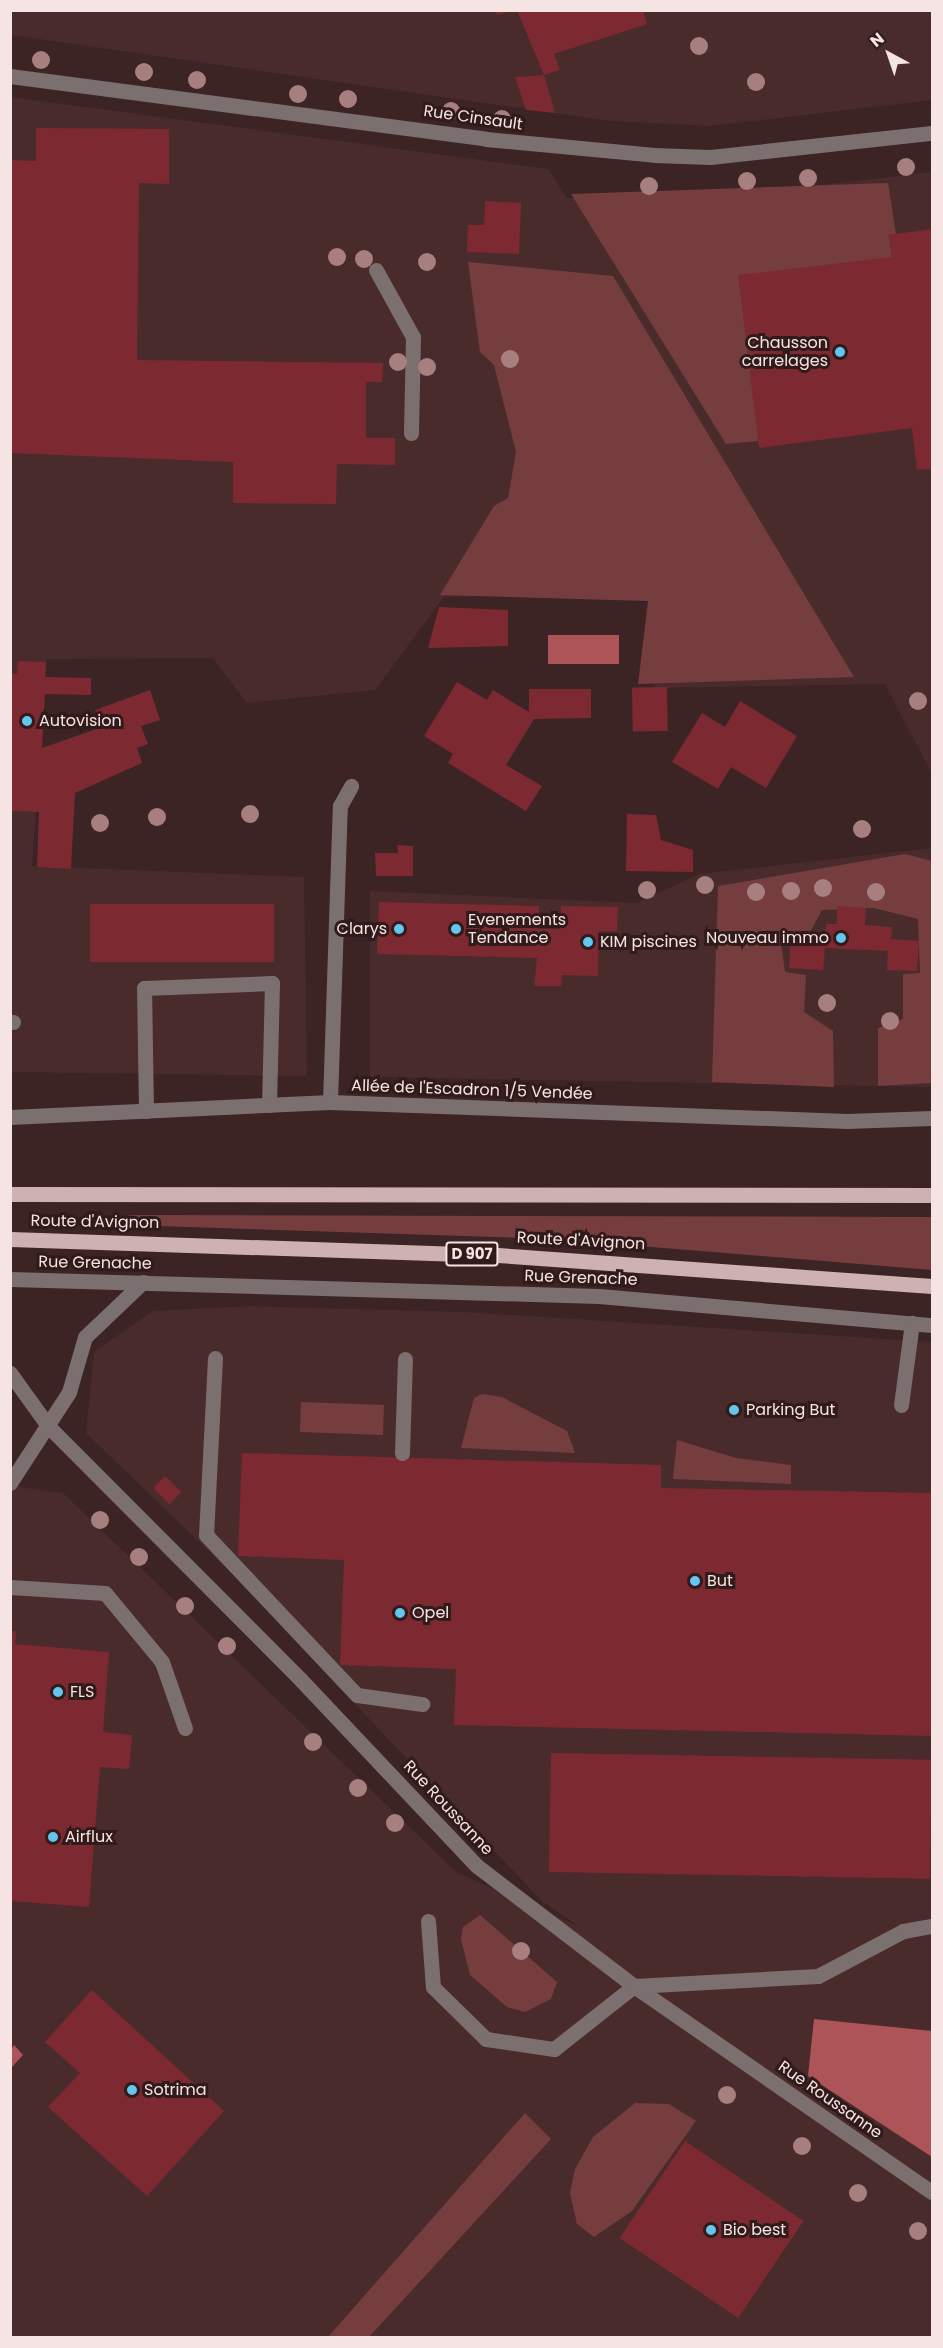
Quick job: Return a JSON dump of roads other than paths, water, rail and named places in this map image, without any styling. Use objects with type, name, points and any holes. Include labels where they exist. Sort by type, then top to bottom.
[{"type":"main road","name":"Route d'Avignon","points":[[10,1194],[933,1195]]},
{"type":"main road","name":"Route d'Avignon","points":[[10,1239],[498,1255],[933,1286]]},
{"type":"street","name":"Rue Cinsault","points":[[10,76],[644,154],[710,157],[933,133]]},
{"type":"street","points":[[376,270],[413,337],[411,433]]},
{"type":"street","points":[[330,1102],[340,806],[351,786]]},
{"type":"street","points":[[146,1111],[144,988],[272,982],[269,1105]]},
{"type":"street","name":"Allée de l'Escadron 1/5 Vendée","points":[[10,1117],[330,1102],[835,1120],[933,1119]]},
{"type":"street","name":"Rue Grenache","points":[[10,1279],[599,1296],[933,1325]]},
{"type":"street","points":[[10,1483],[49,1427],[69,1392],[85,1337],[143,1282]]},
{"type":"street","points":[[901,1405],[912,1323]]},
{"type":"street","points":[[215,1358],[206,1535],[357,1695],[422,1704]]},
{"type":"street","points":[[402,1453],[405,1359]]},
{"type":"street","name":"Rue Roussanne","points":[[10,1373],[49,1427],[301,1680],[477,1866],[634,1986],[933,2192]]},
{"type":"street","points":[[10,1587],[105,1593],[162,1662],[185,1728]]},
{"type":"street","points":[[428,1921],[434,1987],[486,2039],[554,2049],[634,1986],[818,1976],[903,1931],[933,1926]]},
{"type":"place","name":"Chausson carrelages","points":[[840,352]]},
{"type":"place","name":"Autovision","points":[[27,721]]},
{"type":"place","name":"Clarys","points":[[399,929]]},
{"type":"place","name":"Evenements Tendance","points":[[456,929]]},
{"type":"place","name":"Nouveau immo","points":[[841,938]]},
{"type":"place","name":"KIM piscines","points":[[588,942]]},
{"type":"place","name":"Parking But","points":[[734,1410]]},
{"type":"place","name":"But","points":[[695,1581]]},
{"type":"place","name":"Opel","points":[[400,1613]]},
{"type":"place","name":"FLS","points":[[58,1692]]},
{"type":"place","name":"Airflux","points":[[53,1837]]},
{"type":"place","name":"Sotrima","points":[[132,2090]]},
{"type":"place","name":"Bio best","points":[[711,2230]]}]
